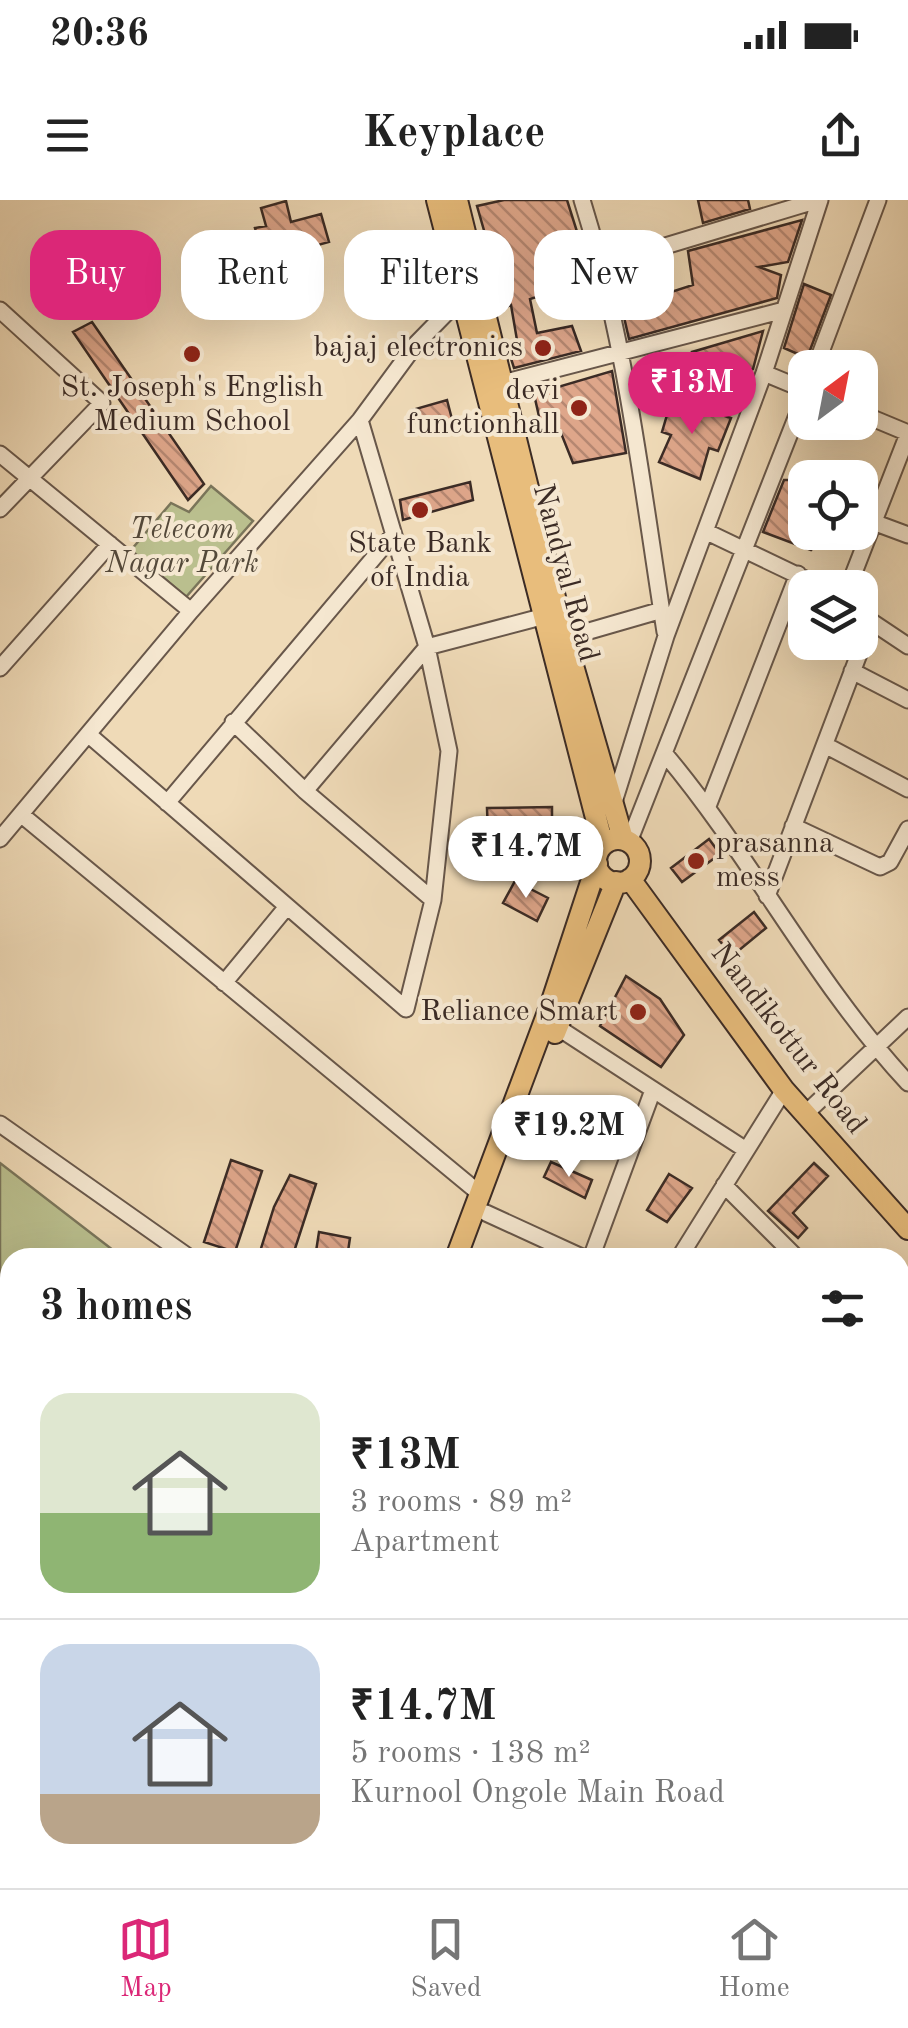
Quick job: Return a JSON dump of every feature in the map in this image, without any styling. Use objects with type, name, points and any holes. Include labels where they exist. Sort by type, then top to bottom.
[{"type":"main road","name":"Nandyal Road","points":[[437,200],[445,230]]},
{"type":"main road","name":"Nandyal Road","points":[[457,200],[565,638],[614,802],[613,848]]},
{"type":"main road","name":"Nandyal Road","points":[[468,320],[545,616],[613,848]]},
{"type":"main road","points":[[461,1248],[483,1203],[623,881],[640,860],[613,848],[483,1203],[472,1248]]},
{"type":"main road","name":"Nandikottur Road","points":[[613,848],[603,876],[623,881],[784,1090],[908,1229]]},
{"type":"street","points":[[582,200],[591,230]]},
{"type":"street","points":[[822,350],[878,200]]},
{"type":"street","points":[[674,244],[819,201]]},
{"type":"street","points":[[614,802],[666,636],[764,373],[819,201]]},
{"type":"street","points":[[0,310],[102,403],[0,509]]},
{"type":"street","points":[[502,383],[784,310]]},
{"type":"street","points":[[0,840],[191,611],[360,420],[416,344],[440,320]]},
{"type":"street","points":[[614,320],[666,636]]},
{"type":"street","points":[[764,373],[788,384]]},
{"type":"street","points":[[89,736],[406,1009],[432,900],[449,751],[426,647],[360,420]]},
{"type":"street","points":[[878,420],[908,433],[878,509]]},
{"type":"street","points":[[613,848],[665,754],[788,438]]},
{"type":"street","points":[[0,454],[191,611]]},
{"type":"street","points":[[878,524],[908,535]]},
{"type":"street","points":[[707,532],[790,570]]},
{"type":"street","points":[[168,803],[393,534]]},
{"type":"street","points":[[0,668],[110,544]]},
{"type":"street","points":[[708,806],[788,600]]},
{"type":"street","points":[[565,638],[662,610]]},
{"type":"street","points":[[305,791],[426,647],[545,616]]},
{"type":"street","points":[[878,628],[908,646]]},
{"type":"street","points":[[767,896],[855,660]]},
{"type":"street","points":[[852,671],[908,700]]},
{"type":"street","points":[[233,722],[305,791],[432,900]]},
{"type":"street","points":[[825,744],[908,789]]},
{"type":"street","points":[[665,754],[708,806],[876,1049],[908,1084]]},
{"type":"street","points":[[23,816],[483,1203],[569,1248]]},
{"type":"street","points":[[792,826],[880,867],[890,862],[908,829]]},
{"type":"street","points":[[224,982],[286,909]]},
{"type":"street","points":[[805,1114],[908,1017]]},
{"type":"street","points":[[557,1027],[746,1150]]},
{"type":"street","points":[[592,1248],[653,1090]]},
{"type":"street","points":[[685,1248],[784,1090]]},
{"type":"street","points":[[0,1124],[176,1248]]},
{"type":"street","points":[[724,1185],[786,1248]]},
{"type":"green space","name":"Telecom Nagar Park","points":[[211,486],[253,521],[186,597],[131,550],[171,503],[189,512]]},
{"type":"green space","points":[[0,1163],[110,1248],[0,1248]]},
{"type":"building","points":[[504,200],[567,200],[576,230],[534,230],[534,298],[530,299],[537,333],[572,326],[581,351],[514,368],[506,343],[517,340],[514,230],[484,230],[477,206]]},
{"type":"building","points":[[698,200],[748,200],[750,209],[703,223]]},
{"type":"building","points":[[286,201],[291,222],[321,214],[329,242],[324,243],[324,230],[256,230],[266,226],[261,208]]},
{"type":"building","points":[[802,220],[788,262],[759,267],[781,275],[777,298],[629,339],[625,320],[674,320],[674,291],[693,285],[688,251]]},
{"type":"building","points":[[804,284],[831,295],[810,350],[784,348]]},
{"type":"building","points":[[92,322],[204,484],[188,500],[73,332]]},
{"type":"building","points":[[763,331],[753,369],[699,390],[692,352]]},
{"type":"building","name":"devi functionhall","points":[[612,371],[626,453],[573,463],[561,433],[540,421],[534,394]]},
{"type":"building","points":[[672,398],[731,418],[718,451],[709,448],[700,479],[659,462],[671,435],[662,432]]},
{"type":"building","points":[[447,400],[453,423],[418,432],[412,410]]},
{"type":"building","points":[[784,480],[788,480],[788,541],[763,532]]},
{"type":"building","name":"State Bank of India","points":[[470,482],[473,500],[403,520],[400,500]]},
{"type":"building","points":[[552,807],[552,835],[488,836],[487,808]]},
{"type":"building","name":"prasanna mess","points":[[709,839],[720,854],[682,882],[671,868]]},
{"type":"building","points":[[515,881],[548,898],[537,921],[503,903]]},
{"type":"building","points":[[754,912],[766,928],[732,956],[719,940]]},
{"type":"building","name":"Reliance Smart","points":[[626,976],[660,999],[684,1035],[661,1067],[600,1026]]},
{"type":"building","points":[[231,1160],[262,1171],[236,1248],[204,1242]]},
{"type":"building","points":[[551,1162],[592,1180],[585,1198],[544,1177]]},
{"type":"building","points":[[814,1163],[828,1176],[793,1213],[807,1228],[798,1238],[768,1211]]},
{"type":"building","points":[[669,1174],[692,1188],[667,1222],[647,1210]]},
{"type":"building","points":[[290,1175],[316,1184],[295,1248],[261,1248],[274,1207]]},
{"type":"building","points":[[319,1232],[350,1238],[348,1248],[317,1248]]},
{"type":"place","name":"bajaj electronics","points":[[543,348]]},
{"type":"place","name":"St. Joseph's English Medium School","points":[[192,354]]},
{"type":"place","name":"devi functionhall","points":[[579,408]]},
{"type":"place","name":"State Bank of India","points":[[420,510]]},
{"type":"place","name":"prasanna mess","points":[[696,861]]},
{"type":"place","name":"Reliance Smart","points":[[638,1012]]}]
